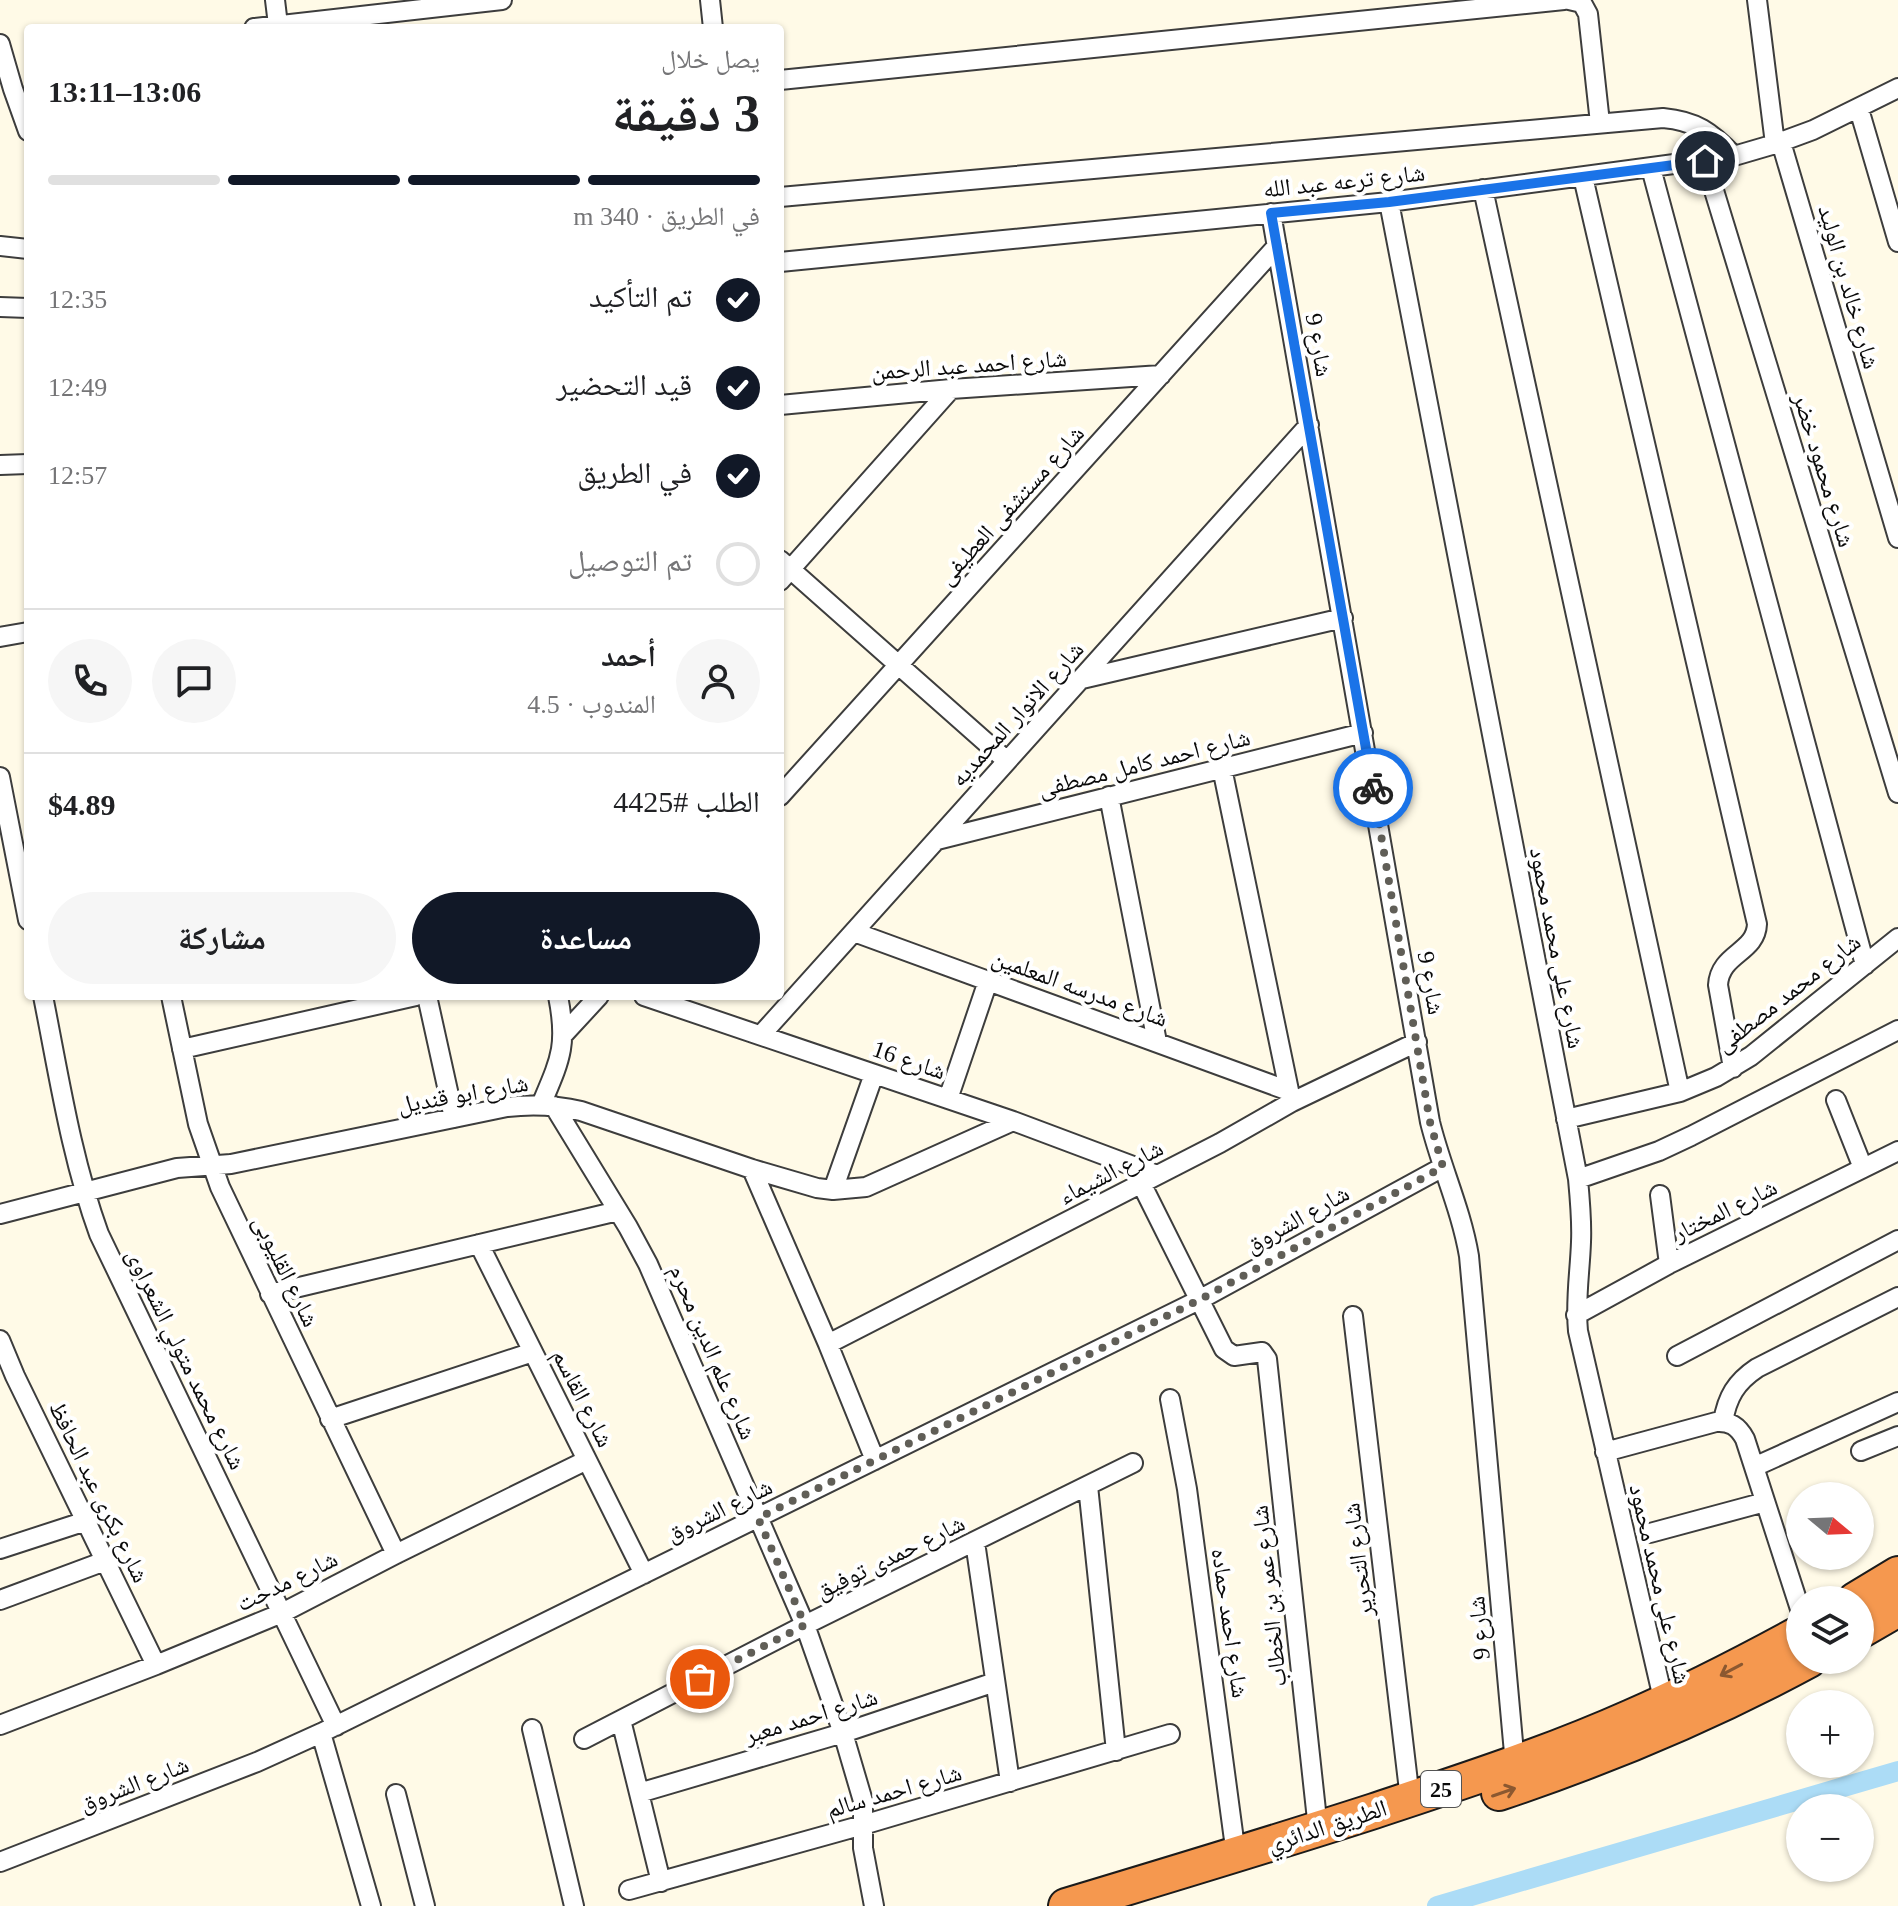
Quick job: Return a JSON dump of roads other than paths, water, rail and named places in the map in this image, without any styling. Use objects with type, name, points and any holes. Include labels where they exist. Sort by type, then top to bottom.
[{"type":"highway","points":[[1874,1589],[1898,1574]]},
{"type":"highway","points":[[1874,1623],[1898,1609]]},
{"type":"highway","name":"الطريق الدائري","points":[[1066,1906],[1236,1855],[1515,1764],[1664,1703],[1786,1640]]},
{"type":"highway","name":"الطريق الدائري","points":[[1135,1906],[1415,1822],[1574,1768],[1692,1719],[1786,1672]]},
{"type":"street","points":[[275,0],[278,24]]},
{"type":"street","points":[[287,24],[502,0]]},
{"type":"street","points":[[710,0],[713,24]]},
{"type":"street","points":[[784,80],[1566,0],[1582,3],[1588,14],[1600,123]]},
{"type":"street","name":"شارع خالد بن الوليد","points":[[1757,0],[1778,143],[1898,538]]},
{"type":"street","points":[[0,48],[24,119]]},
{"type":"street","name":"شارع ترعه عبد الله","points":[[784,262],[1389,202],[1705,161],[1734,156],[1813,130],[1898,88]]},
{"type":"street","points":[[1859,109],[1898,242]]},
{"type":"street","points":[[784,197],[1663,118],[1699,126],[1715,136],[1734,156]]},
{"type":"street","name":"شارع محمود خضر","points":[[1705,161],[1898,793]]},
{"type":"street","points":[[1651,168],[1865,965]]},
{"type":"street","points":[[1583,177],[1757,924],[1754,937],[1723,967],[1719,978],[1733,1068]]},
{"type":"street","points":[[1483,189],[1680,1092]]},
{"type":"street","name":"شارع على محمد محمود","points":[[1389,202],[1578,1179],[1582,1229],[1576,1315],[1581,1346],[1664,1703]]},
{"type":"street","name":"شارع 9","points":[[1271,213],[1430,1122],[1459,1209],[1469,1256],[1515,1764]]},
{"type":"street","points":[[0,246],[24,249]]},
{"type":"street","name":"شارع مستشفى العطيفى","points":[[784,792],[1277,246]]},
{"type":"street","points":[[0,307],[24,308]]},
{"type":"street","name":"شارع احمد عبد الرحمن","points":[[784,405],[951,389],[1161,375]]},
{"type":"street","points":[[951,389],[784,570],[1007,761]]},
{"type":"street","name":"شارع الانوار المحمديه","points":[[761,1035],[1309,425]]},
{"type":"street","points":[[0,465],[24,464]]},
{"type":"street","points":[[1082,679],[1343,618]]},
{"type":"street","points":[[0,637],[24,633]]},
{"type":"street","name":"شارع احمد كامل مصطفى","points":[[937,840],[1363,733]]},
{"type":"street","points":[[1222,768],[1290,1096]]},
{"type":"street","points":[[0,780],[24,900]]},
{"type":"street","points":[[1109,796],[1157,1042]]},
{"type":"street","name":"شارع مدرسه المعلمين","points":[[854,932],[1157,1042],[1290,1096]]},
{"type":"street","name":"شارع محمد مصطفى","points":[[1566,1119],[1680,1092],[1733,1068],[1898,938]]},
{"type":"street","points":[[948,1099],[988,981]]},
{"type":"street","name":"شارع محمد متولي الشعراوى","points":[[44,1000],[74,1155],[99,1234],[282,1613],[328,1730],[371,1906]]},
{"type":"street","name":"شارع القليوبى","points":[[172,1000],[198,1124],[228,1206],[396,1554]]},
{"type":"street","points":[[182,1049],[398,1000]]},
{"type":"street","points":[[428,1000],[454,1118]]},
{"type":"street","points":[[547,1106],[563,1035],[559,1000]]},
{"type":"street","points":[[563,1035],[595,1000]]},
{"type":"street","name":"شارع 16","points":[[656,1000],[1013,1121],[1149,1179]]},
{"type":"street","points":[[1578,1179],[1659,1151],[1898,1030]]},
{"type":"street","name":"شارع الشيماء","points":[[828,1344],[1149,1179],[1290,1096],[1417,1042]]},
{"type":"street","points":[[833,1190],[874,1074]]},
{"type":"street","points":[[1836,1100],[1863,1168]]},
{"type":"street","name":"شارع ابو قنديل","points":[[0,1214],[177,1168],[231,1164],[507,1107],[547,1106],[581,1111],[752,1169],[833,1190],[874,1184],[1013,1121]]},
{"type":"street","name":"شارع علم الدين محرم","points":[[547,1106],[618,1211],[648,1264],[805,1625],[863,1801],[865,1860],[874,1906]]},
{"type":"street","name":"شارع المختار","points":[[1576,1315],[1669,1264],[1898,1151]]},
{"type":"street","name":"شارع الشروق","points":[[0,1862],[257,1762],[328,1730],[1199,1300],[1443,1167]]},
{"type":"street","points":[[752,1169],[875,1460]]},
{"type":"street","points":[[1149,1179],[1199,1300]]},
{"type":"street","points":[[1660,1195],[1669,1264]]},
{"type":"street","points":[[270,1294],[618,1211]]},
{"type":"street","points":[[1677,1356],[1898,1240]]},
{"type":"street","name":"شارع القاسم","points":[[479,1244],[644,1574]]},
{"type":"street","points":[[1723,1422],[1729,1396],[1746,1375],[1898,1297]]},
{"type":"street","name":"شارع عمر بن الخطاب","points":[[1199,1300],[1228,1354],[1240,1356],[1262,1352],[1267,1359],[1318,1829]]},
{"type":"street","name":"شارع التحرير","points":[[1353,1316],[1410,1799]]},
{"type":"street","name":"شارع بكرى عبد الحافظ","points":[[1,1346],[156,1665]]},
{"type":"street","points":[[330,1419],[533,1352]]},
{"type":"street","name":"شارع احمد حماده","points":[[1170,1399],[1187,1489],[1236,1855]]},
{"type":"street","points":[[1754,1467],[1898,1402]]},
{"type":"street","points":[[1605,1452],[1716,1422],[1733,1424],[1745,1439],[1792,1586]]},
{"type":"street","points":[[1861,1451],[1898,1436]]},
{"type":"street","name":"شارع مدحت","points":[[0,1725],[282,1613],[587,1460]]},
{"type":"street","name":"شارع حمدى توفيق","points":[[584,1739],[805,1625],[1133,1463]]},
{"type":"street","points":[[1088,1486],[1116,1751]]},
{"type":"street","points":[[1650,1533],[1765,1502]]},
{"type":"street","points":[[0,1549],[86,1521]]},
{"type":"street","points":[[975,1542],[1010,1782]]},
{"type":"street","points":[[0,1600],[105,1561]]},
{"type":"street","name":"شارع احمد معبر","points":[[639,1793],[843,1733],[995,1682]]},
{"type":"street","points":[[621,1720],[661,1882]]},
{"type":"street","points":[[532,1729],[574,1906]]},
{"type":"street","name":"شارع احمد سالم","points":[[629,1890],[1170,1734]]},
{"type":"street","points":[[396,1794],[425,1906]]},
{"type":"waterway","points":[[1437,1906],[1898,1771]]}]
